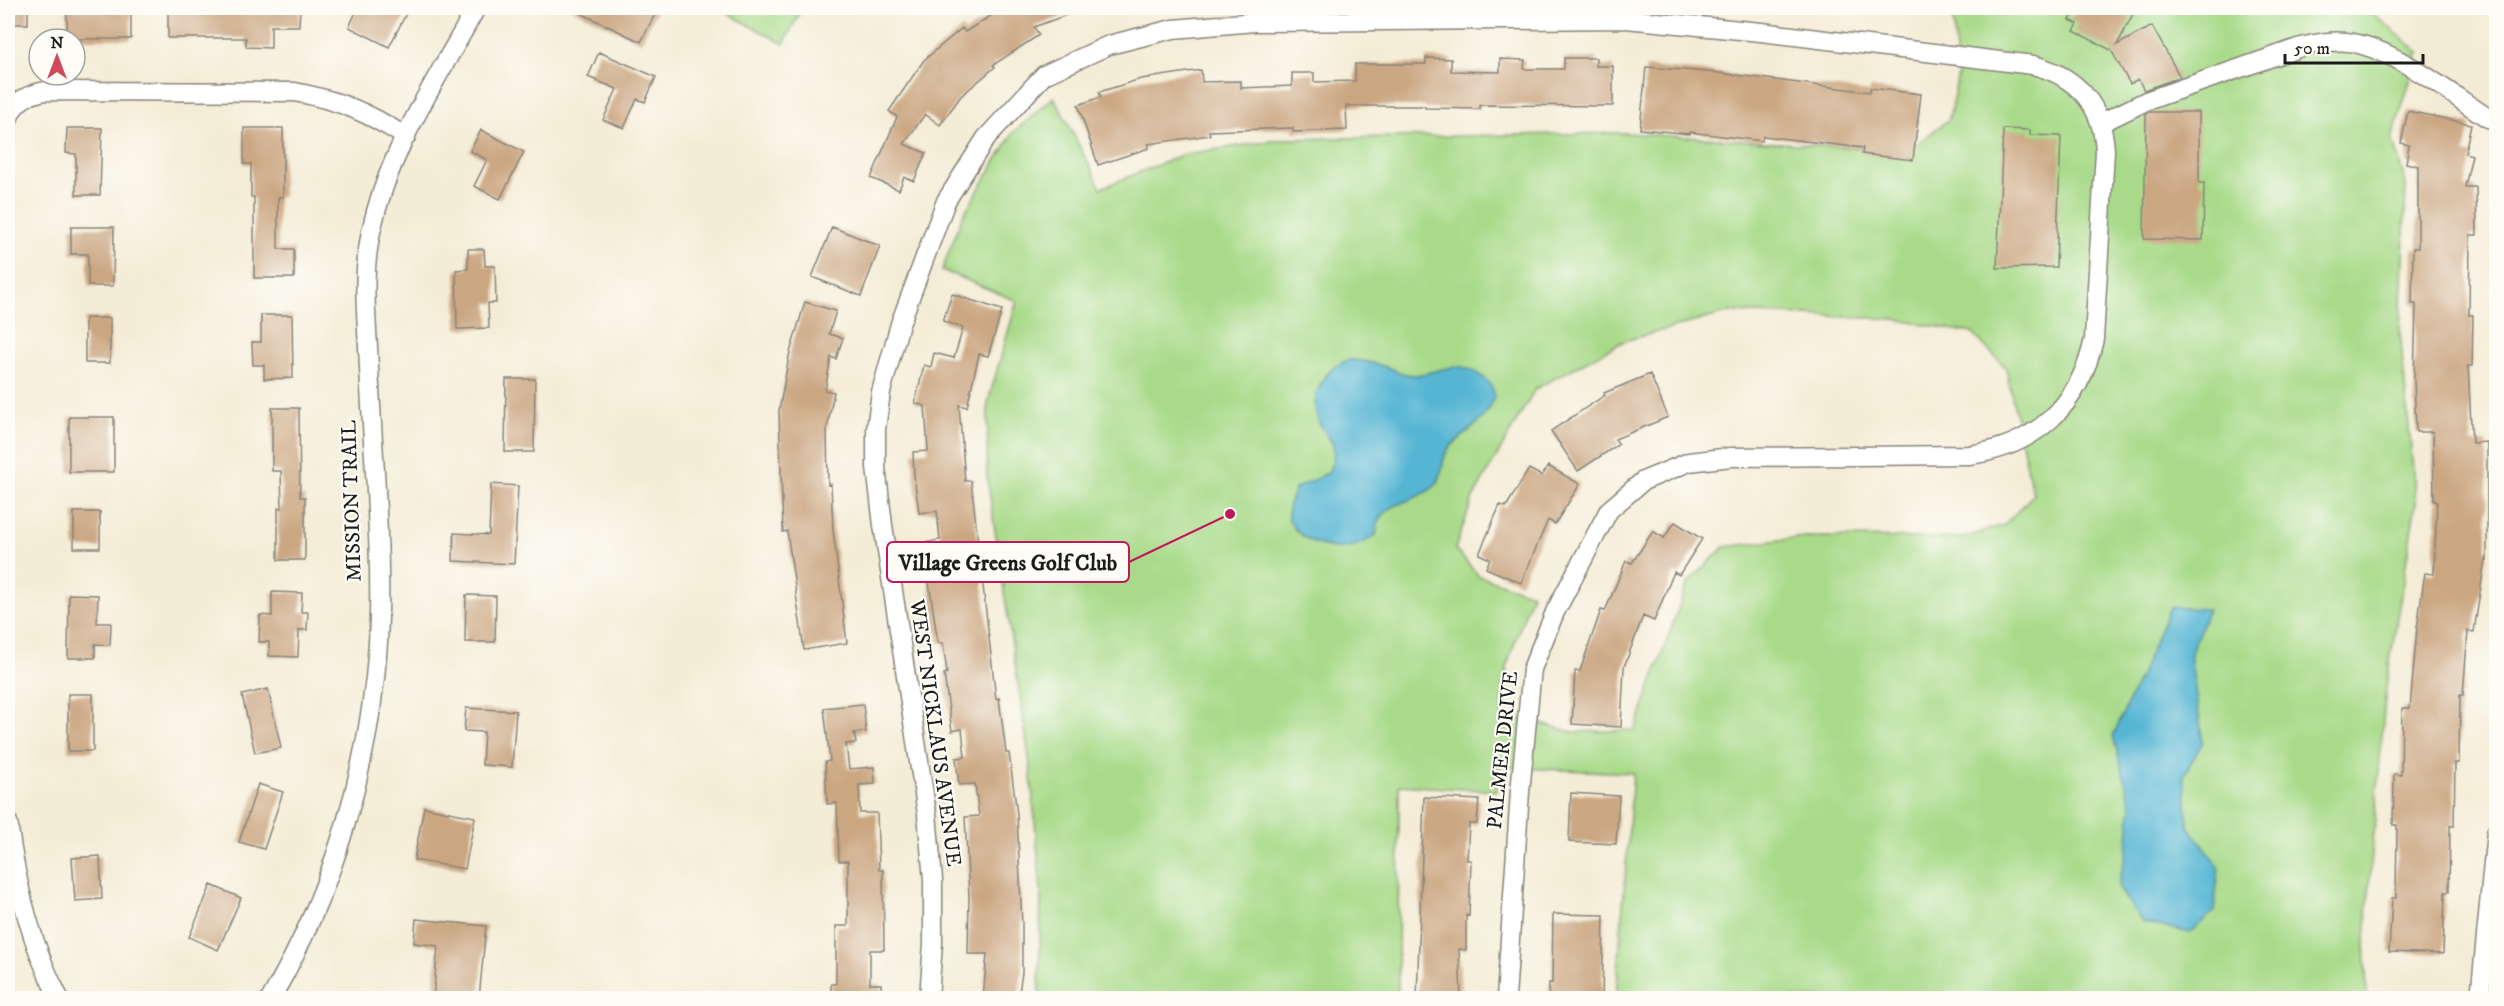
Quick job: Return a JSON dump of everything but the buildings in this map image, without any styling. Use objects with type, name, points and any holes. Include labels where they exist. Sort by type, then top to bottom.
[{"type":"street","name":"MISSION TRAIL","points":[[271,999],[310,922],[327,881],[348,816],[363,751],[374,686],[378,642],[379,552],[366,314],[366,268],[373,223],[378,202],[406,137],[476,8]]},
{"type":"street","name":"WEST NICKLAUS AVENUE","points":[[929,999],[933,943],[933,880],[927,814],[876,467],[879,401],[888,360],[946,201],[986,138],[1044,75],[1110,45],[1173,29],[1255,22],[1626,19],[1761,32],[2033,65],[2069,79],[2088,98],[2101,123]]},
{"type":"street","points":[[2101,123],[2146,100],[2298,48],[2324,42],[2352,42],[2384,52],[2488,118],[2496,120]]},
{"type":"street","points":[[9,111],[21,99],[45,91],[295,92],[329,98],[373,116],[406,137]]},
{"type":"street","name":"PALMER DRIVE","points":[[1506,999],[1520,792],[1533,669],[1555,612],[1609,510],[1643,481],[1689,462],[1731,457],[1969,455],[1986,453],[2011,444],[2048,422],[2079,384],[2091,355],[2094,339],[2105,151],[2101,123]]},
{"type":"street","points":[[8,822],[22,904],[33,941],[59,999]]},
{"type":"street","points":[[2480,999],[2496,831]]},
{"type":"green space","points":[[718,8],[802,8],[784,44]]},
{"type":"green space","points":[[1952,8],[2366,8],[2419,52],[2392,139],[2406,184],[2400,332],[2416,502],[2386,686],[2365,939],[2367,998],[1616,998],[1633,773],[1498,767],[1497,791],[1399,785],[1398,998],[1039,998],[1041,890],[1030,764],[987,477],[988,402],[1017,301],[942,270],[962,217],[1013,133],[1054,97],[1101,188],[1185,154],[1286,139],[1625,133],[1908,151],[1949,119],[1958,75]],"holes":[[[1730,312],[1894,319],[1972,333],[2006,368],[2033,495],[2004,525],[1963,538],[1805,537],[1724,547],[1687,584],[1635,730],[1573,732],[1501,714],[1508,662],[1532,594],[1479,576],[1455,549],[1473,498],[1535,389],[1624,341]]]},
{"type":"water","points":[[1349,360],[1374,363],[1412,375],[1448,368],[1467,368],[1484,378],[1492,387],[1494,397],[1483,417],[1446,452],[1440,478],[1435,486],[1418,497],[1390,509],[1378,523],[1376,535],[1367,541],[1340,548],[1322,545],[1304,537],[1293,527],[1288,512],[1296,488],[1328,473],[1332,463],[1333,445],[1320,425],[1315,405],[1325,377],[1340,364]]},
{"type":"water","points":[[2170,607],[2208,609],[2190,655],[2203,742],[2184,775],[2188,825],[2219,867],[2214,911],[2190,933],[2142,922],[2118,887],[2127,849],[2131,804],[2113,736]]},
{"type":"place","name":"Village Greens Golf Club","points":[[1230,514]]}]
